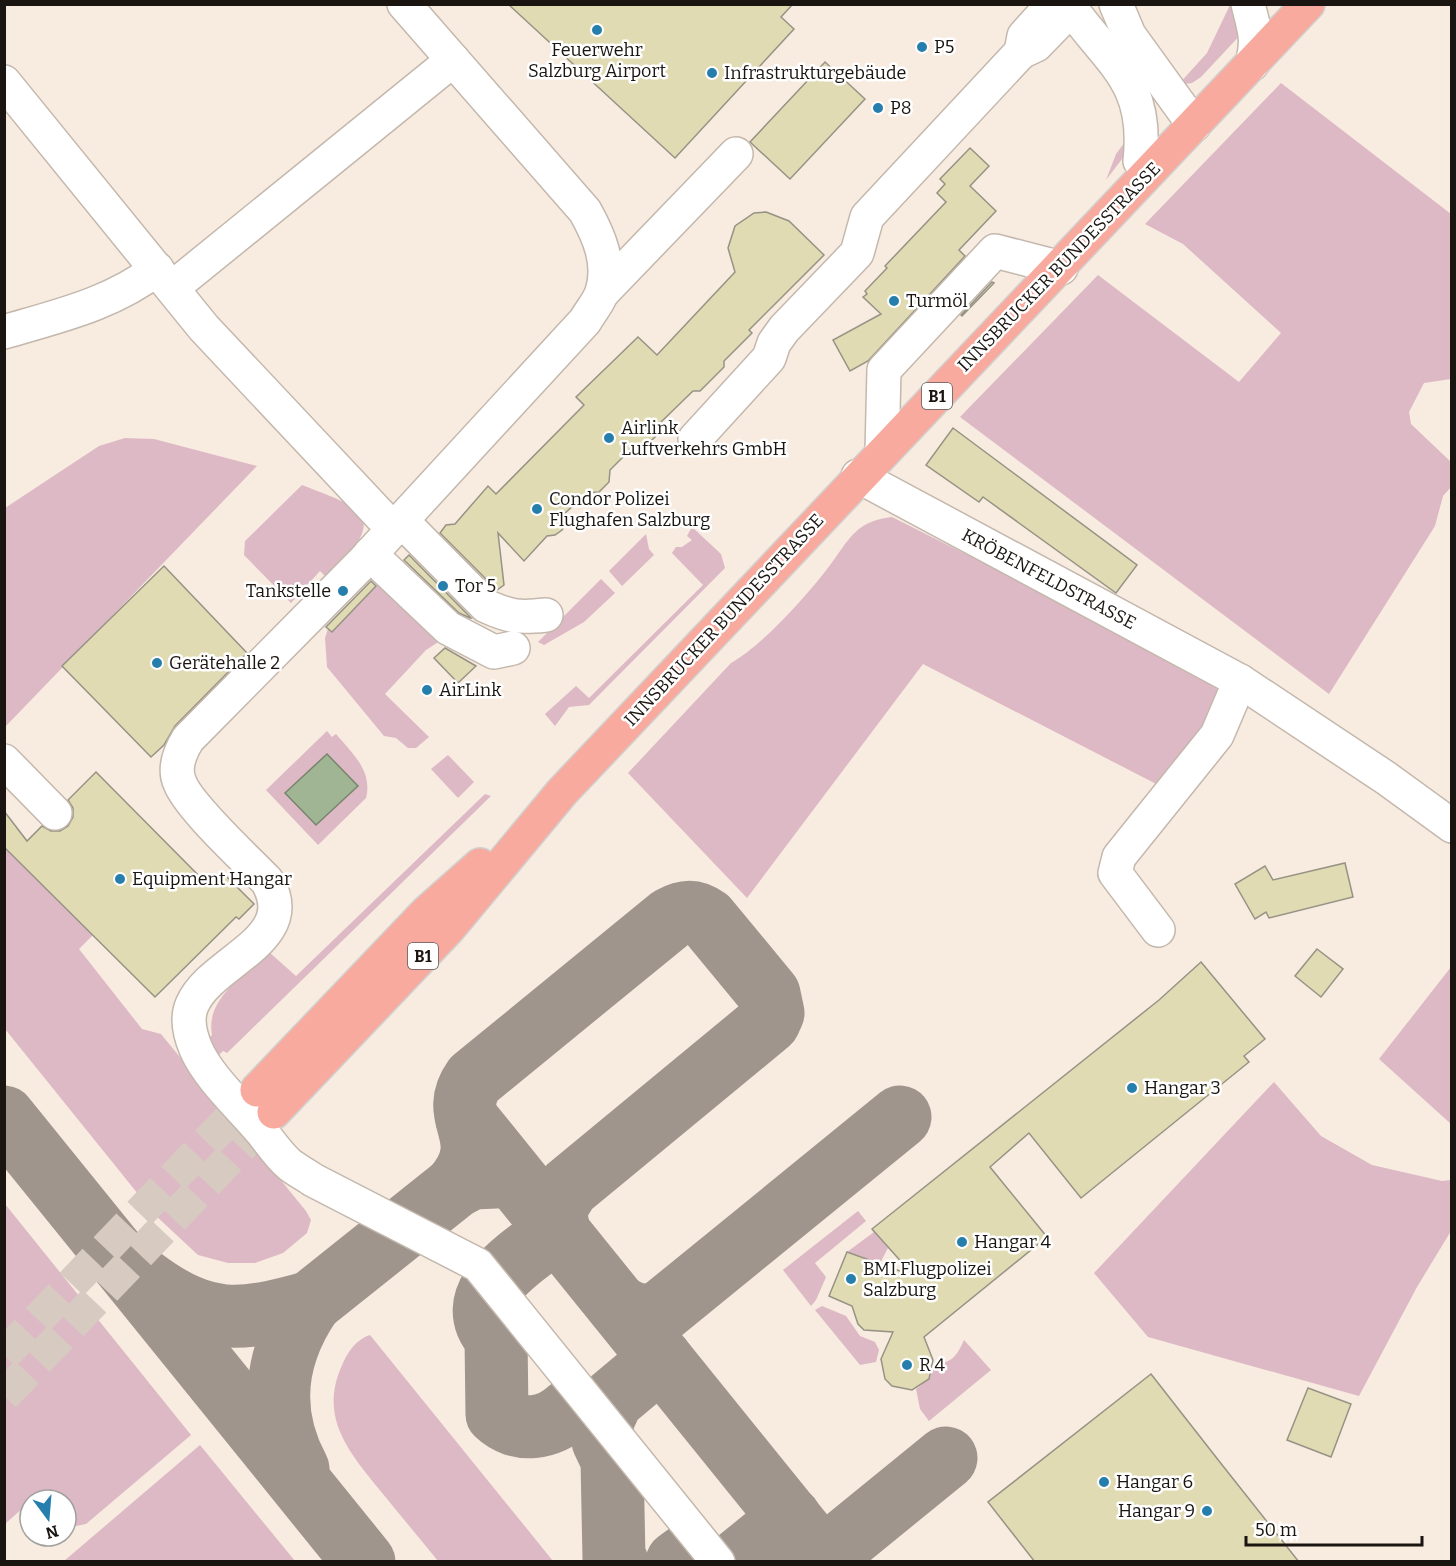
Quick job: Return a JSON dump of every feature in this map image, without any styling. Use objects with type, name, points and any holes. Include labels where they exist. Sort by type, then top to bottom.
[{"type":"main road","name":"INNSBRUCKER BUNDESSTRASSE","points":[[266,1101],[333,1030],[449,928],[562,792],[858,476],[1061,268],[1138,174],[1194,125],[1308,4]]},
{"type":"street","points":[[404,4],[585,211],[600,238],[605,266],[602,293]]},
{"type":"street","points":[[1116,4],[1129,35],[1194,125]]},
{"type":"street","points":[[1248,4],[1256,29],[1256,48],[1252,64]]},
{"type":"street","points":[[695,439],[769,358],[774,343],[784,329],[857,253],[867,217],[1021,52],[1036,45],[1064,6],[1131,86],[1140,115],[1143,140],[1138,174]]},
{"type":"street","points":[[4,332],[108,300],[134,287],[165,279],[453,60]]},
{"type":"street","points":[[4,81],[204,328],[397,525],[486,606],[502,614],[520,618],[546,615]]},
{"type":"street","points":[[718,1562],[478,1265],[313,1180],[289,1164],[209,1070],[197,1051],[189,1029],[192,1005],[205,987],[260,939],[270,927],[276,905],[267,881],[191,801],[179,783],[177,764],[180,751],[188,739],[370,554],[585,321],[602,293],[736,154]]},
{"type":"street","points":[[882,452],[884,370],[995,251],[1061,268]]},
{"type":"street","name":"KRÖBENFELDSTRASSE","points":[[858,476],[1240,681],[1386,778],[1452,826]]},
{"type":"street","points":[[370,554],[448,628],[494,652],[513,648]]},
{"type":"street","points":[[1158,930],[1115,873],[1119,857],[1217,735],[1240,681]]},
{"type":"street","points":[[4,761],[55,813]]},
{"type":"shaded area","points":[[1230,5],[1237,5],[1244,31],[1201,77],[1192,83],[1178,85],[1207,53]]},
{"type":"shaded area","points":[[1281,83],[1451,214],[1451,379],[1424,383],[1409,412],[1411,424],[1451,462],[1451,487],[1443,496],[1435,526],[1329,694],[960,417],[1098,275],[1239,382],[1281,333],[1183,244],[1145,224]]},
{"type":"shaded area","points":[[1131,134],[1125,155],[1106,180],[1116,154]]},
{"type":"shaded area","points":[[125,438],[154,439],[257,466],[5,727],[5,508],[99,446]]},
{"type":"shaded area","points":[[302,485],[354,508],[362,516],[364,525],[362,535],[356,545],[327,578],[320,571],[291,603],[244,555],[245,541]]},
{"type":"shaded area","points":[[892,517],[1183,663],[1221,692],[1219,712],[1164,788],[923,664],[747,898],[628,773],[731,663],[756,645],[793,609],[859,529],[879,519]]},
{"type":"shaded area","points":[[692,527],[721,554],[725,568],[589,705],[569,707],[555,726],[545,714],[576,686],[589,698],[703,585],[672,553],[676,547],[682,547],[692,540],[687,536]]},
{"type":"shaded area","points":[[646,534],[649,549],[654,555],[622,586],[609,571]]},
{"type":"shaded area","points":[[384,578],[446,637],[426,650],[385,694],[429,737],[416,748],[408,748],[396,738],[384,736],[327,667],[325,638],[328,629],[332,632]]},
{"type":"shaded area","points":[[601,579],[615,593],[584,622],[544,645],[538,642]]},
{"type":"shaded area","points":[[327,731],[332,737],[336,734],[360,763],[367,779],[367,788],[366,798],[318,845],[266,790]]},
{"type":"shaded area","points":[[327,754],[358,786],[316,825],[285,793]]},
{"type":"shaded area","points":[[448,755],[474,782],[458,798],[431,769]]},
{"type":"shaded area","points":[[485,794],[491,796],[227,1053],[223,1051],[219,1055],[209,1038],[212,1035],[211,1022],[221,998],[239,978],[270,953],[296,976]]},
{"type":"shaded area","points":[[4,846],[93,935],[79,949],[142,1029],[161,1034],[306,1211],[311,1220],[307,1233],[283,1253],[255,1263],[228,1263],[198,1255],[155,1215],[5,1029]]},
{"type":"shaded area","points":[[1451,967],[1451,1124],[1379,1059]]},
{"type":"shaded area","points":[[1274,1082],[1321,1136],[1372,1165],[1442,1181],[1451,1180],[1451,1231],[1417,1287],[1359,1396],[1148,1337],[1094,1273]]},
{"type":"shaded area","points":[[5,1204],[191,1435],[86,1524],[78,1526],[78,1488],[18,1488],[18,1512],[5,1524]]},
{"type":"shaded area","points":[[858,1211],[866,1221],[815,1263],[826,1277],[811,1306],[783,1270]]},
{"type":"shaded area","points":[[874,1232],[888,1248],[880,1263],[847,1252]]},
{"type":"shaded area","points":[[822,1306],[846,1316],[860,1336],[875,1342],[879,1350],[876,1362],[860,1365],[815,1310]]},
{"type":"shaded area","points":[[370,1335],[553,1561],[438,1561],[383,1494],[359,1464],[341,1434],[334,1401],[336,1383],[345,1359],[357,1342]]},
{"type":"shaded area","points":[[964,1340],[991,1370],[929,1421],[920,1409],[916,1389],[929,1379],[934,1364],[953,1358]]},
{"type":"shaded area","points":[[200,1445],[295,1561],[64,1561]]},
{"type":"building","points":[[508,4],[793,4],[781,17],[794,29],[675,158]]},
{"type":"building","points":[[825,62],[865,99],[790,179],[750,142]]},
{"type":"building","points":[[970,148],[989,166],[970,186],[996,211],[959,250],[965,256],[868,361],[850,371],[833,340],[881,314],[863,297],[867,294],[865,291],[887,268],[885,266],[946,202],[937,193],[945,184],[940,179]]},
{"type":"building","points":[[766,212],[789,221],[824,255],[749,330],[752,333],[724,361],[724,367],[700,391],[693,391],[661,422],[662,430],[648,444],[636,444],[610,470],[609,482],[599,492],[587,493],[563,515],[565,525],[562,530],[555,535],[547,536],[524,561],[498,533],[504,585],[497,590],[440,533],[446,525],[455,524],[488,486],[496,494],[584,405],[576,397],[638,337],[657,355],[735,272],[728,248],[735,226],[754,213]]},
{"type":"building","points":[[992,282],[994,283],[962,316],[961,315]]},
{"type":"building","points":[[953,428],[1137,565],[1116,593],[983,497],[979,502],[926,465]]},
{"type":"building","points":[[409,555],[471,618],[459,613],[404,560]]},
{"type":"building","name":"Gerätehalle 2","points":[[164,566],[247,653],[175,726],[164,745],[151,757],[62,666]]},
{"type":"building","points":[[371,581],[376,586],[332,632],[326,627]]},
{"type":"building","points":[[445,648],[476,666],[458,683],[434,658]]},
{"type":"building","name":"Equipment Hangar","points":[[96,772],[209,886],[223,873],[254,904],[239,919],[236,917],[155,997],[4,847],[4,811],[27,841],[42,826],[51,831],[60,831],[68,826],[73,817],[73,808],[68,800]]},
{"type":"building","points":[[1345,863],[1353,897],[1269,918],[1266,912],[1255,919],[1235,884],[1265,866],[1273,880]]},
{"type":"building","points":[[1317,949],[1343,969],[1321,997],[1295,976]]},
{"type":"building","points":[[1201,962],[1265,1039],[1244,1056],[1249,1062],[1081,1198],[1029,1133],[990,1167],[1047,1237],[924,1337],[933,1360],[929,1379],[912,1390],[892,1386],[885,1379],[881,1359],[893,1332],[864,1330],[858,1324],[852,1306],[829,1296],[847,1252],[914,1276],[872,1229],[1159,1000]]},
{"type":"building","name":"Hangar 6","points":[[1151,1374],[1299,1562],[1035,1562],[988,1502]]},
{"type":"building","points":[[1308,1388],[1351,1404],[1331,1457],[1287,1440]]},
{"type":"taxiway","points":[[455,1187],[467,1169],[472,1154],[472,1141],[465,1106],[467,1093],[474,1079],[671,918],[685,912],[698,914],[707,919],[769,994],[773,1013],[769,1022],[568,1188],[555,1209],[559,1233]]},
{"type":"taxiway","points":[[4,1117],[364,1562]]},
{"type":"taxiway","points":[[619,1306],[641,1315],[663,1310],[900,1117]]},
{"type":"taxiway","points":[[467,1119],[825,1562]]},
{"type":"taxiway","points":[[311,1302],[455,1187],[472,1178],[496,1177]]},
{"type":"taxiway","points":[[558,1230],[515,1262],[501,1276],[490,1290],[485,1305],[486,1321],[496,1338],[497,1414],[514,1424],[533,1427],[552,1421],[569,1410]]},
{"type":"taxiway","points":[[144,1280],[186,1306],[224,1316],[264,1313],[311,1302],[289,1342],[279,1384],[282,1426],[288,1448],[298,1469]]},
{"type":"taxiway","points":[[617,1562],[614,1559],[612,1460],[603,1441],[602,1422],[612,1400],[661,1359]]},
{"type":"taxiway","points":[[837,1562],[842,1545],[849,1537],[946,1458]]},
{"type":"taxiway","points":[[736,1562],[790,1518]]},
{"type":"taxiway","points":[[677,1562],[688,1554]]},
{"type":"tunnel","points":[[4,1355],[257,1090]]},
{"type":"tunnel","points":[[4,1396],[274,1112]]},
{"type":"place","name":"Feuerwehr Salzburg Airport","points":[[597,30]]},
{"type":"place","name":"P5","points":[[922,47]]},
{"type":"place","name":"Infrastrukturgebäude","points":[[712,73]]},
{"type":"place","name":"P8","points":[[878,108]]},
{"type":"place","name":"Turmöl","points":[[894,301]]},
{"type":"place","name":"Airlink Luftverkehrs GmbH","points":[[609,438]]},
{"type":"place","name":"Condor Polizei Flughafen Salzburg","points":[[537,509]]},
{"type":"place","name":"Tor 5","points":[[443,586]]},
{"type":"place","name":"Tankstelle","points":[[343,591]]},
{"type":"place","name":"Gerätehalle 2","points":[[157,663]]},
{"type":"place","name":"AirLink","points":[[427,690]]},
{"type":"place","name":"Equipment Hangar","points":[[120,879]]},
{"type":"place","name":"Hangar 3","points":[[1132,1088]]},
{"type":"place","name":"Hangar 4","points":[[962,1242]]},
{"type":"place","name":"BMI Flugpolizei Salzburg","points":[[851,1279]]},
{"type":"place","name":"R 4","points":[[907,1365]]},
{"type":"place","name":"Hangar 6","points":[[1104,1482]]},
{"type":"place","name":"Hangar 9","points":[[1207,1511]]}]
